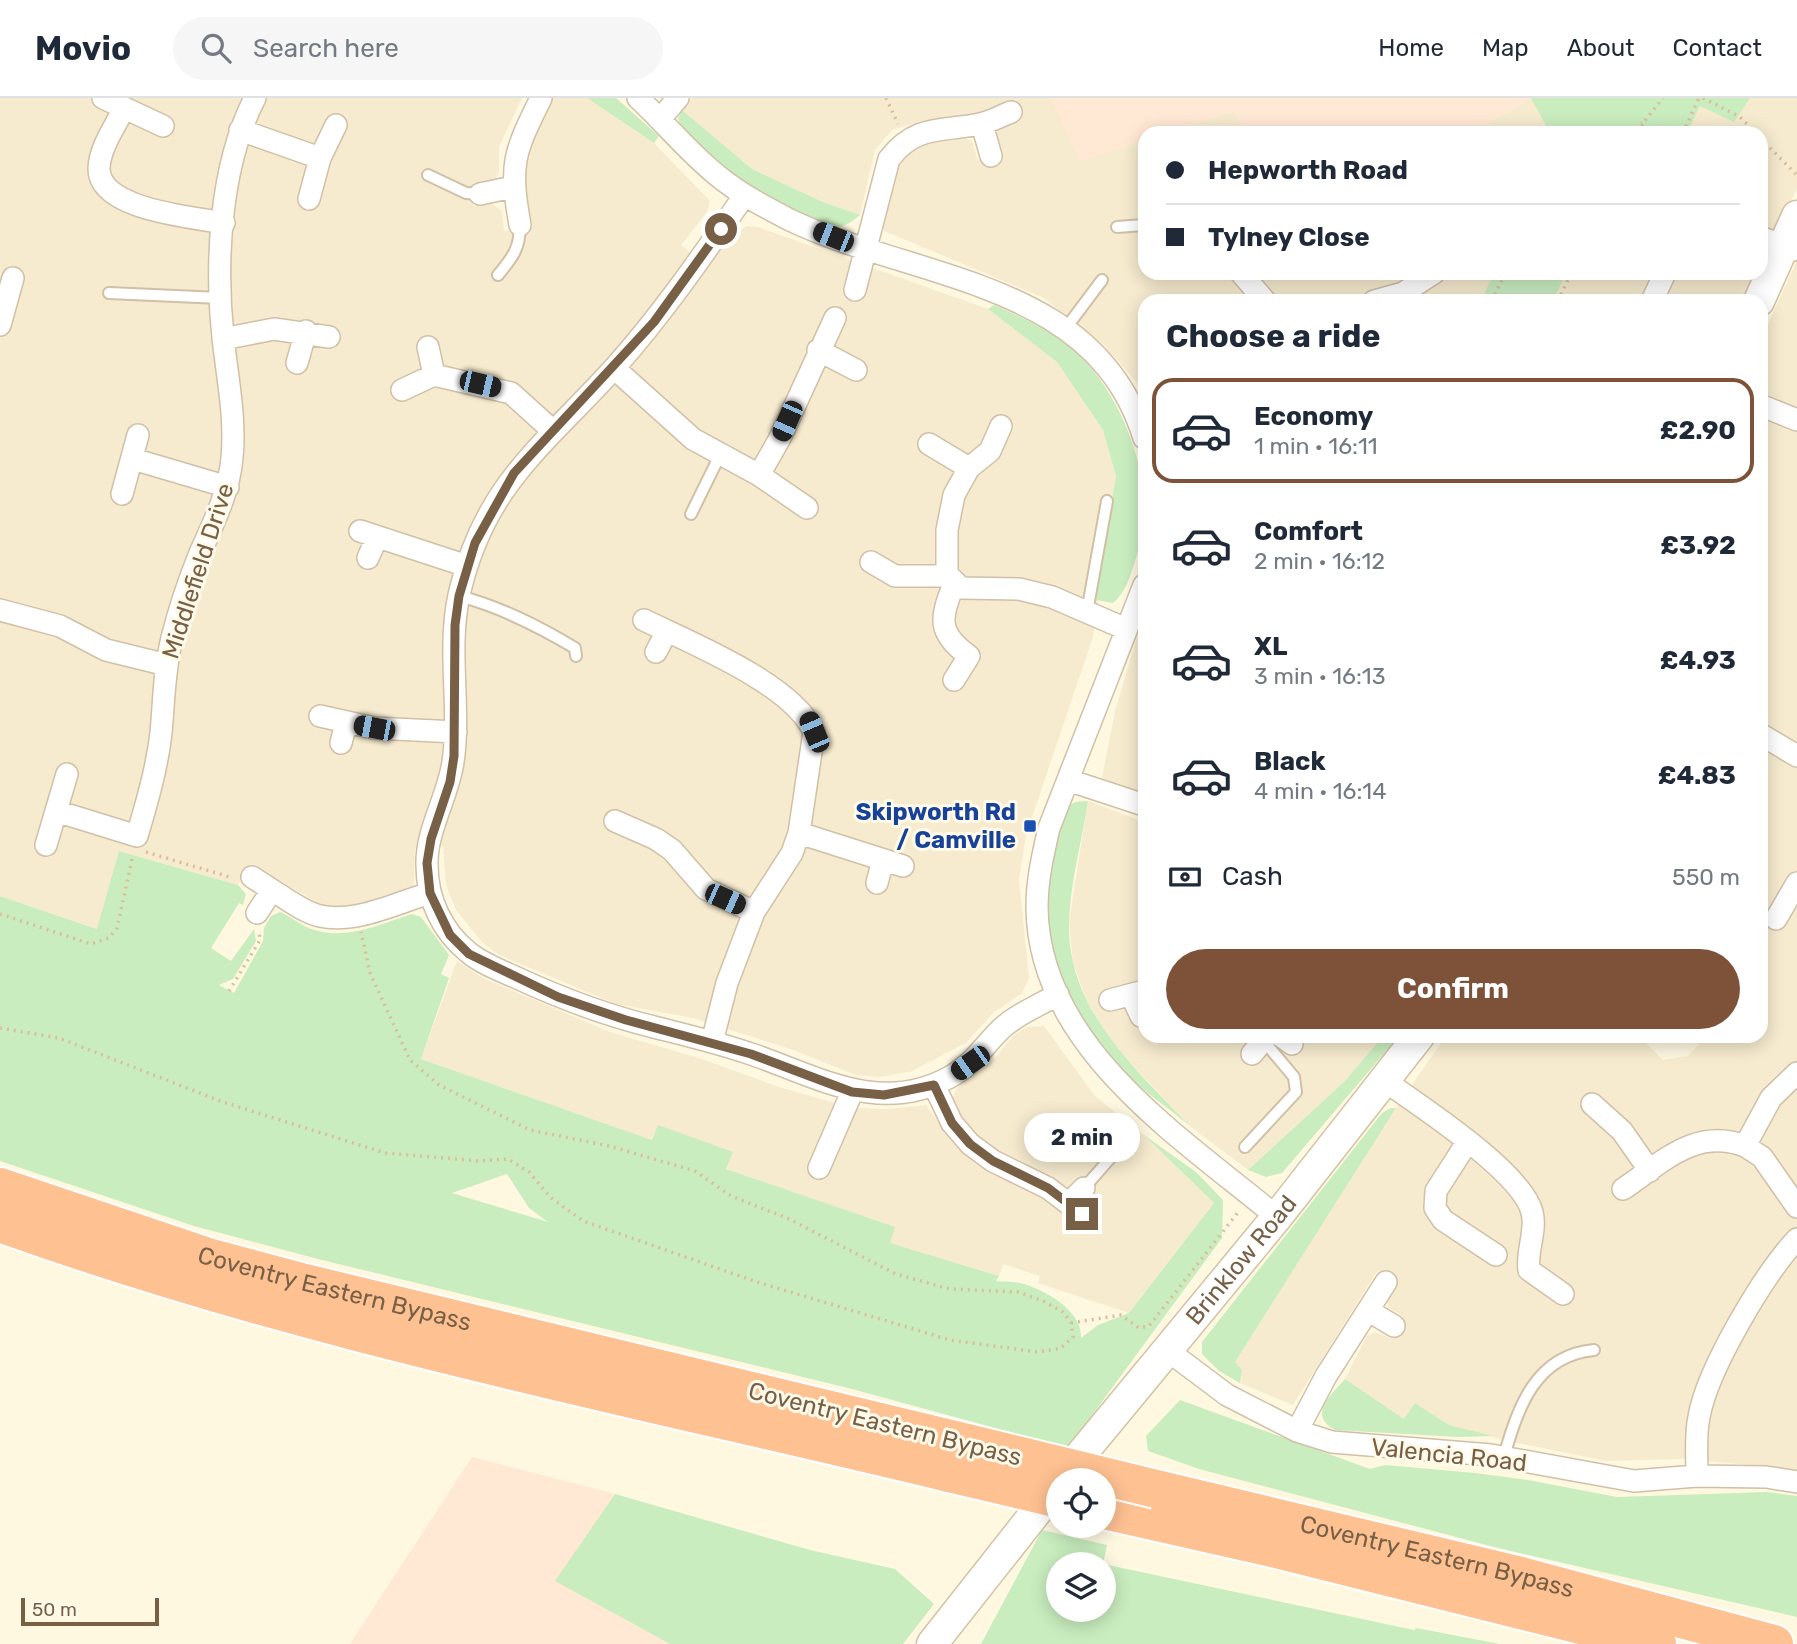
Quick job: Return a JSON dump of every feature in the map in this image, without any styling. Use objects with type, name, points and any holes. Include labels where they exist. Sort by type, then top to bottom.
[{"type":"highway","name":"Coventry Eastern Bypass","points":[[0,1187],[208,1256],[305,1283],[1657,1644]]},
{"type":"highway","name":"Coventry Eastern Bypass","points":[[0,1223],[175,1281],[302,1318],[958,1458],[1046,1494]]},
{"type":"highway","name":"Coventry Eastern Bypass","points":[[1133,1505],[1521,1576],[1774,1644]]},
{"type":"main road","points":[[1768,277],[1780,244],[1797,216]]},
{"type":"main road","name":"Brinklow Road","points":[[1071,1468],[1277,1217],[1414,1043]]},
{"type":"main road","name":"Brinklow Road","points":[[932,1644],[1046,1500]]},
{"type":"street","points":[[103,98],[163,125]]},
{"type":"street","name":"Middlefield Drive","points":[[137,836],[156,764],[167,664],[189,583],[228,486],[234,433],[220,298],[224,223],[232,162],[240,130],[255,98]]},
{"type":"street","points":[[520,225],[513,187],[516,149],[541,98]]},
{"type":"street","points":[[638,98],[716,175],[744,195],[792,220],[1000,292],[1066,328],[1110,372],[1126,395],[1138,424]]},
{"type":"street","points":[[660,118],[678,98]]},
{"type":"street","points":[[124,108],[101,155],[99,171],[106,188],[125,202],[224,223]]},
{"type":"street","points":[[855,290],[889,159],[908,139],[921,132],[982,124],[1012,112]]},
{"type":"street","points":[[982,124],[991,156]]},
{"type":"street","points":[[309,199],[320,158],[336,125]]},
{"type":"street","points":[[240,130],[320,158]]},
{"type":"street","points":[[480,194],[513,187]]},
{"type":"street","points":[[744,195],[682,285],[614,368],[514,473],[481,531],[459,596],[452,650],[456,732],[450,782],[431,839],[427,863],[430,893],[450,935],[469,954],[495,968],[590,1009],[712,1042],[852,1092],[884,1095],[934,1085],[970,1063],[1015,1018],[1058,994]]},
{"type":"street","points":[[0,325],[13,278]]},
{"type":"street","points":[[1247,280],[1259,294]]},
{"type":"street","points":[[1409,294],[1426,280]]},
{"type":"street","points":[[759,475],[780,438],[818,350],[835,318]]},
{"type":"street","points":[[223,339],[274,328],[306,331],[329,337]]},
{"type":"street","points":[[297,363],[306,331]]},
{"type":"street","points":[[428,347],[434,375]]},
{"type":"street","points":[[818,350],[856,370]]},
{"type":"street","points":[[614,368],[693,439],[759,475],[807,508]]},
{"type":"street","points":[[402,390],[434,375],[511,393],[553,431]]},
{"type":"street","points":[[1768,408],[1797,420]]},
{"type":"street","points":[[954,680],[969,656],[949,638],[943,624],[951,580],[945,562],[947,530],[954,495],[969,468],[990,451],[1001,426]]},
{"type":"street","points":[[122,494],[138,435]]},
{"type":"street","points":[[929,444],[969,468]]},
{"type":"street","points":[[133,459],[228,486]]},
{"type":"street","points":[[368,558],[368,534],[467,566]]},
{"type":"street","points":[[871,562],[895,576],[951,580],[961,588],[1020,589],[1052,597],[1126,629]]},
{"type":"street","points":[[1138,600],[1049,828],[1040,870],[1037,908],[1041,941],[1058,994],[1078,1032],[1107,1071],[1144,1107],[1277,1217]]},
{"type":"street","points":[[0,610],[61,626],[106,650],[167,664]]},
{"type":"street","points":[[644,620],[752,675],[808,719],[814,732],[814,747],[799,833],[792,853],[754,912],[727,983],[712,1042]]},
{"type":"street","points":[[656,652],[667,631]]},
{"type":"street","points":[[320,716],[343,733],[374,728],[456,732]]},
{"type":"street","points":[[1768,739],[1797,757]]},
{"type":"street","points":[[46,845],[67,774]]},
{"type":"street","points":[[1068,780],[1138,803]]},
{"type":"street","points":[[56,811],[137,836]]},
{"type":"street","points":[[629,819],[671,850],[706,889],[754,912]]},
{"type":"street","points":[[799,833],[893,863],[877,883]]},
{"type":"street","points":[[246,880],[272,890],[318,916],[336,918],[358,915],[430,893]]},
{"type":"street","points":[[1775,921],[1797,883]]},
{"type":"street","points":[[257,913],[272,890]]},
{"type":"street","points":[[1110,1000],[1138,1001]]},
{"type":"street","points":[[1745,1146],[1772,1098],[1797,1073]]},
{"type":"street","points":[[1385,1081],[1468,1141],[1505,1173],[1531,1209],[1534,1226],[1530,1270],[1563,1294]]},
{"type":"street","points":[[934,1085],[952,1123],[970,1144],[993,1161],[1078,1202]]},
{"type":"street","points":[[819,1168],[852,1092]]},
{"type":"street","points":[[1592,1104],[1622,1131],[1650,1171]]},
{"type":"street","points":[[1623,1189],[1689,1145],[1708,1139],[1726,1139],[1745,1146],[1762,1157],[1797,1207]]},
{"type":"street","points":[[1468,1141],[1436,1191],[1434,1208],[1443,1220],[1496,1255]]},
{"type":"street","points":[[1697,1476],[1698,1417],[1705,1395],[1734,1332],[1797,1239]]},
{"type":"street","points":[[1297,1431],[1326,1376],[1386,1282]]},
{"type":"street","points":[[1369,1311],[1394,1326]]},
{"type":"street","name":"Valencia Road","points":[[1167,1350],[1227,1395],[1297,1431],[1349,1445],[1504,1457],[1634,1481],[1697,1476],[1766,1477],[1797,1482]]},
{"type":"lane","points":[[428,175],[466,193],[480,194]]},
{"type":"lane","points":[[499,275],[516,254],[520,243],[520,225]]},
{"type":"lane","points":[[1117,227],[1138,225]]},
{"type":"lane","points":[[1066,328],[1102,280]]},
{"type":"lane","points":[[109,293],[220,298]]},
{"type":"lane","points":[[691,514],[720,455]]},
{"type":"lane","points":[[1087,612],[1107,501]]},
{"type":"lane","points":[[459,596],[503,610],[548,632],[575,648],[576,656]]},
{"type":"lane","points":[[1245,1147],[1296,1092],[1294,1076],[1272,1043]]},
{"type":"lane","points":[[1078,1202],[1128,1138]]},
{"type":"lane","points":[[1504,1457],[1519,1406],[1534,1382],[1556,1362],[1575,1352],[1594,1350]]},
{"type":"path","points":[[886,98],[892,119],[908,139]]},
{"type":"path","points":[[1639,126],[1663,98]]},
{"type":"path","points":[[1687,126],[1701,98],[1740,117],[1749,126]]},
{"type":"path","points":[[1642,126],[1644,122]]},
{"type":"path","points":[[1768,146],[1797,175]]},
{"type":"path","points":[[137,836],[144,852],[246,880]]},
{"type":"path","points":[[0,914],[91,944],[109,938],[117,928],[137,836]]},
{"type":"path","points":[[229,991],[260,940],[257,913]]},
{"type":"path","points":[[0,1028],[59,1038],[220,1101],[384,1153],[479,1161],[508,1159],[529,1172],[551,1197],[583,1221],[757,1282],[950,1340],[1038,1352],[1061,1348],[1073,1337],[1071,1323],[1063,1312],[1018,1292],[950,1289],[896,1274],[789,1219],[731,1196],[695,1171],[609,1146],[530,1130],[439,1085],[410,1060],[383,1005],[370,973],[358,915]]},
{"type":"path","points":[[1071,1323],[1121,1315],[1139,1328],[1149,1325],[1252,1196]]},
{"type":"shaded area","points":[[0,98],[522,98],[499,147],[499,173],[493,183],[473,183],[473,206],[491,203],[502,211],[504,231],[528,228],[523,156],[550,98],[587,98],[654,143],[710,201],[707,212],[681,245],[708,267],[733,234],[747,226],[758,227],[988,309],[1057,362],[1103,430],[1116,476],[1093,637],[1026,835],[1019,879],[1029,978],[1022,993],[993,1013],[966,1043],[912,1071],[880,1077],[856,1075],[793,1050],[693,1018],[616,1004],[499,955],[482,942],[456,910],[446,885],[443,846],[415,848],[414,886],[334,912],[251,864],[238,885],[120,851],[98,929],[0,896]]},
{"type":"shaded area","points":[[692,98],[1052,98],[1080,161],[1138,142],[1138,280],[1751,280],[1745,294],[1138,294],[1138,386],[1103,344],[1042,297],[884,231],[882,222],[896,163],[921,141],[964,138],[972,141],[978,161],[996,154],[995,132],[1012,103],[978,113],[921,121],[892,130],[875,150],[860,215],[823,202],[752,169],[682,110]]},
{"type":"shaded area","points":[[1052,98],[1531,98],[1483,126],[1243,126],[1234,111],[1188,126],[1138,126],[1138,142],[1080,162]]},
{"type":"shaded area","points":[[1531,98],[1797,98],[1797,189],[1768,245],[1768,126],[1483,126]]},
{"type":"shaded area","points":[[1234,111],[1243,126],[1188,126]]},
{"type":"shaded area","points":[[1797,260],[1797,1474],[1773,1467],[1683,1459],[1606,1461],[1508,1441],[1449,1425],[1415,1403],[1404,1419],[1345,1379],[1367,1336],[1375,1332],[1390,1338],[1403,1317],[1388,1307],[1387,1300],[1394,1283],[1378,1270],[1293,1405],[1240,1383],[1242,1378],[1235,1362],[1396,1108],[1441,1043],[1646,1043],[1663,1060],[1688,1056],[1700,1043],[1768,1043],[1768,324]]},
{"type":"shaded area","points":[[1138,633],[1138,794],[1102,778],[1115,711]]},
{"type":"shaded area","points":[[1088,801],[1138,820],[1138,1043],[1377,1043],[1345,1081],[1248,1170],[1191,1127],[1108,1039],[1086,999],[1073,962],[1069,922]]},
{"type":"shaded area","points":[[457,961],[483,978],[610,1032],[702,1059],[779,1087],[852,1108],[887,1109],[926,1105],[953,1143],[978,1162],[1085,1206],[1084,1200],[1092,1190],[1078,1178],[1070,1187],[1058,1186],[1006,1160],[964,1125],[951,1101],[957,1088],[995,1058],[1013,1036],[1027,1027],[1044,1026],[1095,1096],[1144,1135],[1214,1203],[1129,1313],[1038,1283],[1040,1276],[1003,1264],[999,1276],[889,1243],[894,1227],[726,1169],[732,1152],[658,1126],[652,1140],[421,1059]]},
{"type":"shaded area","points":[[472,1457],[615,1494],[556,1581],[670,1644],[350,1644]]},
{"type":"green space","points":[[587,98],[616,98],[659,136],[654,143]]},
{"type":"green space","points":[[1531,98],[1750,98],[1734,122],[1700,106],[1690,126],[1546,126]]},
{"type":"green space","points":[[682,110],[752,169],[823,202],[860,215],[846,225],[836,227],[820,224],[774,201],[748,185],[703,149],[678,119]]},
{"type":"green space","points":[[1491,280],[1563,280],[1556,294],[1484,294]]},
{"type":"green space","points":[[994,305],[1027,320],[1078,354],[1107,390],[1129,435],[1138,463],[1138,553],[1127,584],[1113,603],[1096,600],[1116,476],[1103,430],[1057,362],[988,309]]},
{"type":"green space","points":[[1088,801],[1074,877],[1069,923],[1071,954],[1079,983],[1109,1036],[1148,1083],[1191,1127],[1117,1067],[1090,1036],[1064,987],[1055,960],[1046,904],[1050,848],[1065,807]]},
{"type":"green space","points":[[119,851],[238,885],[246,894],[243,905],[239,903],[211,948],[231,961],[254,929],[256,941],[233,979],[219,985],[234,993],[263,941],[264,928],[271,916],[280,912],[310,929],[327,933],[364,930],[412,914],[421,917],[449,955],[441,974],[449,978],[421,1059],[652,1140],[658,1125],[733,1152],[726,1169],[895,1227],[890,1243],[999,1276],[996,1281],[1021,1283],[1053,1297],[1070,1311],[1080,1329],[1081,1338],[1098,1325],[1129,1313],[1214,1203],[1144,1135],[1196,1172],[1223,1200],[1222,1238],[1068,1448],[852,1389],[318,1259],[194,1226],[0,1161],[0,896],[97,929]],"holes":[[[507,1174],[529,1208],[548,1222],[452,1193]]]},
{"type":"green space","points":[[1377,1043],[1393,1043],[1282,1173],[1266,1177],[1248,1170],[1345,1081]]},
{"type":"green space","points":[[1396,1108],[1235,1362],[1242,1370],[1240,1383],[1219,1371],[1202,1354],[1202,1342],[1382,1113]]},
{"type":"green space","points":[[1345,1379],[1404,1419],[1415,1403],[1449,1425],[1493,1436],[1458,1437],[1335,1430],[1327,1424],[1322,1411],[1328,1398]]},
{"type":"green space","points":[[1180,1400],[1370,1469],[1385,1465],[1475,1473],[1617,1497],[1767,1492],[1797,1496],[1797,1617],[1494,1547],[1199,1469],[1148,1451],[1146,1436]]},
{"type":"green space","points":[[615,1494],[810,1550],[895,1569],[934,1604],[903,1644],[670,1644],[555,1581]]},
{"type":"green space","points":[[1042,1530],[1046,1531],[1046,1538],[1077,1538],[1107,1545],[1106,1552],[1046,1552],[1046,1622],[1116,1622],[1116,1567],[1414,1630],[1416,1628],[1500,1644],[981,1644]]},
{"type":"place","name":"Skipworth Rd / Camville","points":[[1030,826]]},
{"type":"route","points":[[721,229],[654,322],[514,473],[501,492],[475,543],[459,596],[455,625],[452,650],[456,706],[454,756],[450,782],[431,839],[427,863],[430,893],[450,935],[469,954],[558,997],[626,1020],[751,1054],[852,1092],[884,1095],[934,1085],[952,1123],[970,1144],[1012,1172],[1048,1188],[1082,1214]]}]
